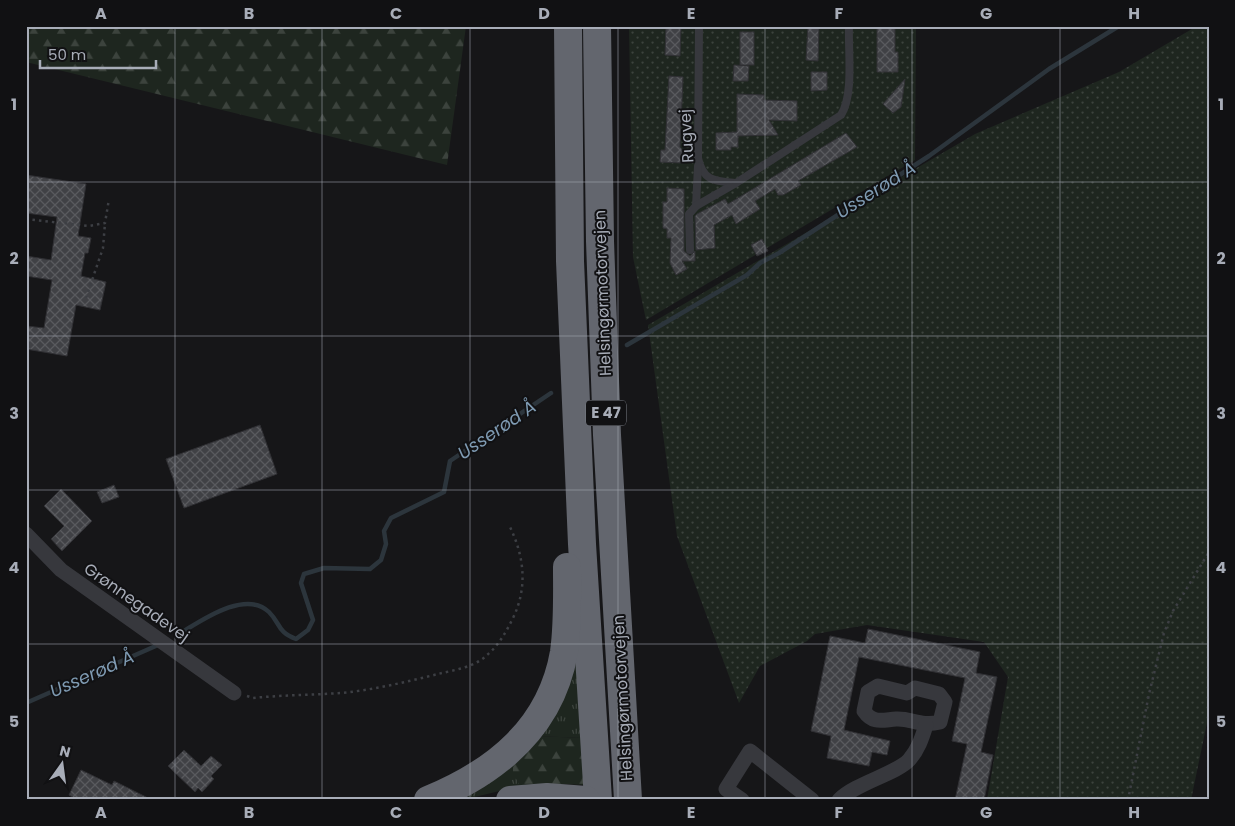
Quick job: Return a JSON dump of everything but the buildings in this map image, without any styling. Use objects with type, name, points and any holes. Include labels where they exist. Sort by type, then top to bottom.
[{"type":"highway","name":"Helsingørmotorvejen","points":[[568,26],[570,261],[582,534],[598,800]]},
{"type":"highway","name":"Helsingørmotorvejen","points":[[597,26],[600,232],[607,435],[628,800]]},
{"type":"highway","points":[[428,800],[470,779],[501,760],[529,730],[546,707],[564,652],[568,539],[562,364],[570,261]]},
{"type":"highway","points":[[510,800],[547,797],[586,800]]},
{"type":"street","name":"Grønnegadevej","points":[[26,534],[61,570],[234,693]]},
{"type":"street","points":[[878,686],[907,693],[915,688],[939,694],[945,702],[940,722],[926,725],[896,719],[885,722],[870,718],[864,711],[868,692],[878,686]]},
{"type":"street","points":[[838,800],[861,785],[908,762],[918,747],[926,725]]},
{"type":"street","points":[[742,800],[726,789],[750,751],[812,800]]},
{"type":"lane","name":"Rugvej","points":[[699,26],[698,161],[701,170],[709,178],[736,183]]},
{"type":"lane","points":[[690,250],[689,214],[696,206],[736,183],[841,115],[846,107],[848,94],[848,26]]},
{"type":"lane","points":[[696,206],[698,161]]},
{"type":"path","points":[[86,298],[103,248],[109,199]]},
{"type":"path","points":[[26,219],[89,226],[105,223]]},
{"type":"path","points":[[234,693],[253,698],[343,693],[407,682],[454,670],[486,657],[502,638],[518,608],[522,589],[520,547],[510,526]]},
{"type":"path","points":[[1126,800],[1129,795],[1149,694],[1164,633],[1174,611],[1209,552]]},
{"type":"green space","points":[[26,26],[466,26],[447,165],[26,62]]},
{"type":"green space","points":[[629,26],[916,26],[915,160],[646,320],[633,257]]},
{"type":"green space","points":[[1197,26],[1209,26],[1209,713],[1191,800],[987,800],[1008,677],[984,642],[867,625],[815,634],[807,641],[760,666],[739,703],[677,536],[648,325],[975,134],[1119,72]]},
{"type":"green space","points":[[573,624],[583,738],[536,736]]},
{"type":"green space","points":[[536,736],[583,738],[586,785],[520,786],[513,773],[513,758]]},
{"type":"green space","points":[[513,758],[520,786],[462,800],[442,800]]},
{"type":"waterway","name":"Usserød Å","points":[[627,345],[747,275],[760,263],[779,253],[929,156],[1049,69],[1119,26]]},
{"type":"waterway","name":"Usserød Å","points":[[179,634],[211,615],[236,605],[248,604],[259,606],[269,612],[282,631],[296,639],[308,630],[313,620],[301,583],[304,574],[324,568],[370,569],[381,560],[386,544],[384,531],[391,518],[444,492],[450,461],[551,393]]},
{"type":"waterway","name":"Usserød Å","points":[[26,703],[158,645]]}]
